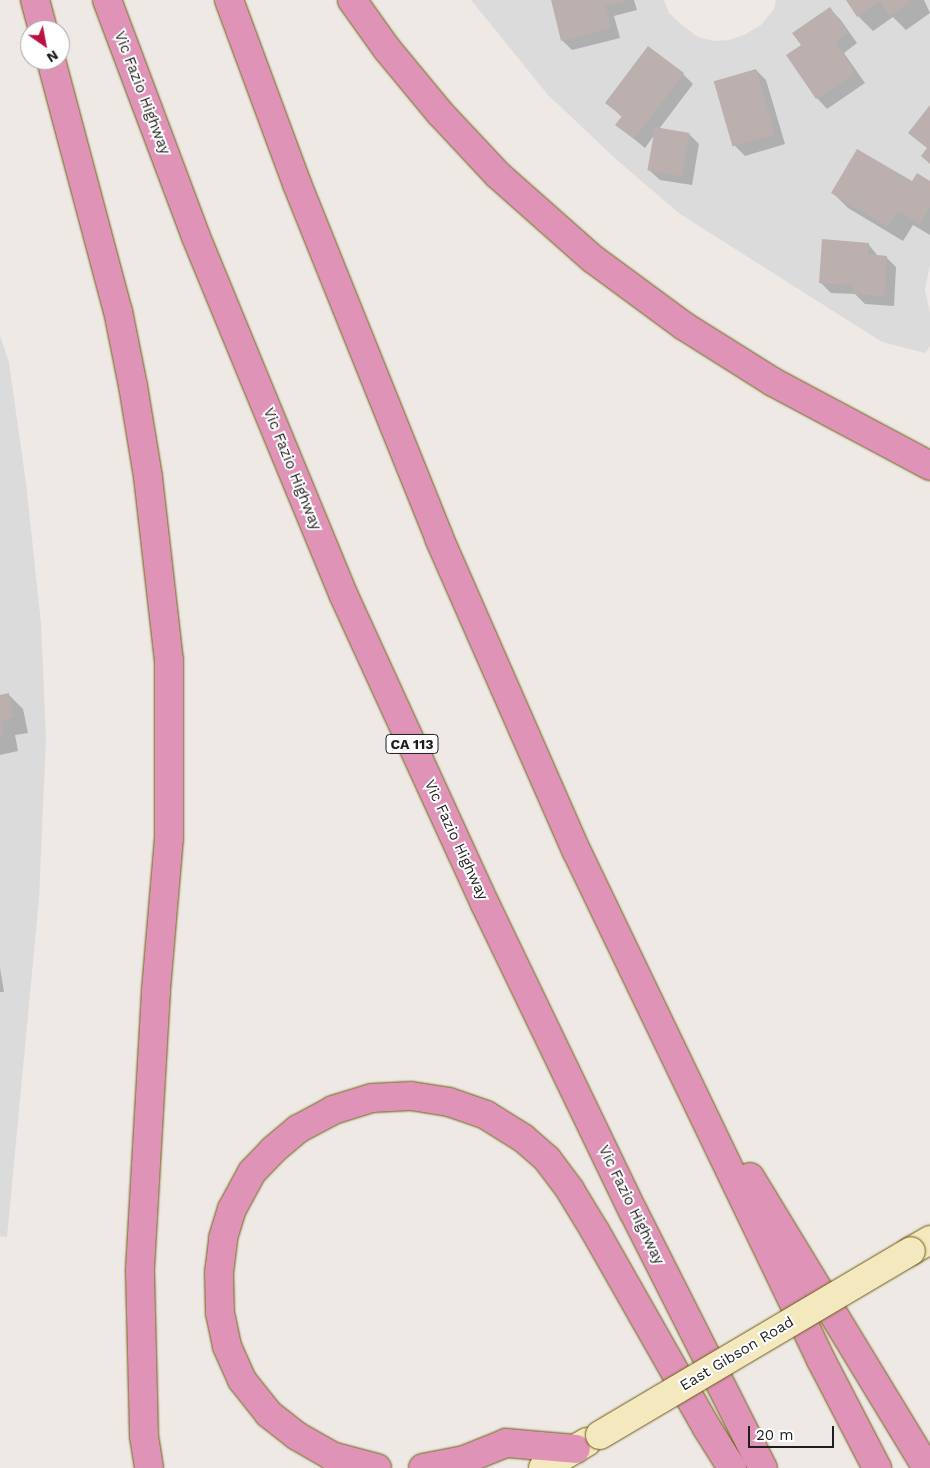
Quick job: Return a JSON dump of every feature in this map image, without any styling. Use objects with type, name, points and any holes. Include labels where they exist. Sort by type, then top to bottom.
[{"type":"highway","points":[[34,0],[40,20]]},
{"type":"highway","name":"Vic Fazio Highway","points":[[107,0],[196,237],[344,596],[486,904],[624,1194],[763,1468]]},
{"type":"highway","points":[[229,0],[297,184],[439,538],[577,852],[821,1360],[877,1468]]},
{"type":"highway","points":[[352,0],[387,49],[440,113],[498,175],[593,259],[684,326],[773,382],[930,466]]},
{"type":"highway","points":[[54,70],[118,311],[133,386],[150,486],[168,660],[169,838],[156,991],[140,1272],[144,1436],[150,1468]]},
{"type":"highway","points":[[669,1045],[927,1468]]},
{"type":"highway","points":[[377,1468],[332,1456],[297,1436],[269,1414],[242,1380],[228,1346],[220,1313],[218,1273],[223,1238],[232,1209],[252,1172],[273,1150],[298,1129],[333,1110],[372,1098],[411,1096],[449,1102],[486,1115],[523,1138],[546,1159],[570,1190],[595,1231],[707,1428],[732,1468]]},
{"type":"highway","points":[[423,1468],[464,1460],[506,1443],[576,1449]]},
{"type":"main road","name":"East Gibson Road","points":[[543,1468],[921,1245]]},
{"type":"shaded area","points":[[471,0],[664,0],[669,13],[683,26],[698,37],[714,41],[729,40],[744,35],[761,25],[774,9],[776,0],[930,0],[930,265],[925,290],[930,313],[930,346],[925,353],[882,342],[680,214],[618,161],[548,95]]},
{"type":"shaded area","points":[[0,335],[9,363],[26,483],[41,623],[46,738],[39,899],[7,1237],[0,1236]]},
{"type":"building","points":[[551,0],[626,1],[605,6],[611,28],[561,41]]},
{"type":"building","points":[[846,0],[912,0],[890,16],[880,1],[857,17]]},
{"type":"building","points":[[830,7],[848,33],[835,42],[855,73],[816,99],[786,55],[801,45],[792,33]]},
{"type":"building","points":[[648,46],[684,73],[634,139],[615,125],[622,116],[605,103]]},
{"type":"building","points":[[756,69],[775,134],[732,146],[714,81]]},
{"type":"building","points":[[930,105],[930,164],[921,156],[927,148],[908,133]]},
{"type":"building","points":[[655,127],[689,133],[682,176],[647,170]]},
{"type":"building","points":[[857,149],[912,181],[917,173],[930,181],[930,207],[920,224],[898,211],[888,227],[831,193]]},
{"type":"building","points":[[822,239],[869,243],[868,254],[887,256],[884,296],[853,294],[854,285],[819,283]]},
{"type":"building","points":[[9,693],[13,718],[1,720],[4,737],[0,737],[0,695]]}]
